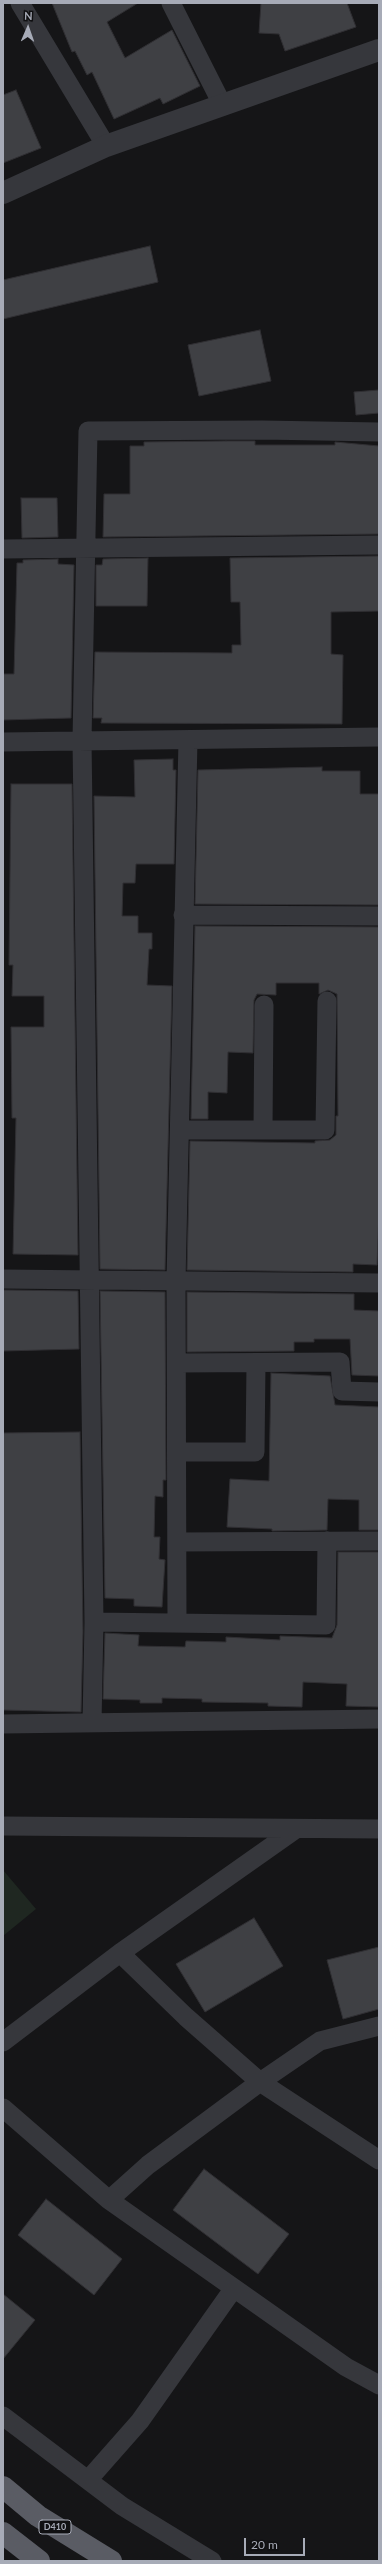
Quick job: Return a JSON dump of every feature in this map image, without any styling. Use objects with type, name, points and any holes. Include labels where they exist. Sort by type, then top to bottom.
[{"type":"highway","name":"D410","points":[[3,2487],[38,2516],[111,2561]]},
{"type":"highway","points":[[3,2533],[39,2561]]},
{"type":"street","points":[[20,3],[106,146]]},
{"type":"street","points":[[171,3],[223,106]]},
{"type":"street","points":[[3,193],[106,146],[379,50]]},
{"type":"street","points":[[92,1723],[94,1622],[82,740],[88,431],[262,430],[379,432]]},
{"type":"street","points":[[3,549],[379,545]]},
{"type":"street","points":[[3,742],[379,737]]},
{"type":"street","points":[[177,1623],[176,1281],[181,1130],[183,914],[188,740]]},
{"type":"street","points":[[183,914],[379,916]]},
{"type":"street","points":[[181,1130],[325,1130],[326,1001]]},
{"type":"street","points":[[263,1130],[264,1005]]},
{"type":"street","points":[[3,1279],[379,1283]]},
{"type":"street","points":[[177,1363],[256,1364],[340,1362],[342,1391],[379,1392]]},
{"type":"street","points":[[177,1452],[255,1452],[256,1364]]},
{"type":"street","points":[[94,1622],[326,1625],[327,1541]]},
{"type":"street","points":[[176,1542],[379,1541]]},
{"type":"street","points":[[3,1724],[379,1719]]},
{"type":"street","points":[[3,1826],[379,1830]]},
{"type":"street","points":[[3,2042],[120,1953],[296,1829]]},
{"type":"street","points":[[120,1953],[186,2017],[260,2082],[379,2160]]},
{"type":"street","points":[[109,2200],[148,2165],[260,2082],[320,2041],[379,2026]]},
{"type":"street","points":[[3,2108],[109,2200],[346,2367],[379,2385]]},
{"type":"street","points":[[88,2480],[140,2421],[234,2288]]},
{"type":"street","points":[[3,2416],[122,2506],[212,2561]]},
{"type":"shaded area","points":[[3,1870],[36,1909],[3,1936]]},
{"type":"building","points":[[52,3],[138,3],[107,22],[125,58],[172,30],[200,86],[163,104],[160,98],[114,119],[92,72],[87,75],[75,51],[72,52]]},
{"type":"building","points":[[261,3],[347,3],[356,27],[285,51],[279,34],[259,33]]},
{"type":"building","points":[[16,90],[41,148],[3,163],[3,95]]},
{"type":"building","points":[[150,246],[158,282],[3,319],[3,280]]},
{"type":"building","points":[[260,330],[271,381],[199,396],[188,345]]},
{"type":"building","points":[[379,390],[379,413],[356,415],[354,392]]},
{"type":"building","points":[[255,441],[255,445],[335,445],[335,442],[379,446],[379,534],[103,537],[104,494],[130,494],[130,446],[144,446],[144,442]]},
{"type":"building","points":[[21,498],[57,498],[58,537],[22,538]]},
{"type":"building","points":[[379,556],[379,611],[331,612],[331,654],[343,655],[342,724],[101,723],[102,718],[93,718],[95,652],[232,653],[232,645],[241,645],[240,602],[231,602],[230,558]]},
{"type":"building","points":[[148,558],[147,606],[96,606],[96,565],[102,565],[103,559]]},
{"type":"building","points":[[58,559],[58,564],[74,565],[71,718],[3,720],[3,674],[14,674],[17,563],[23,563],[23,560]]},
{"type":"building","points":[[173,759],[173,770],[176,770],[174,864],[136,864],[135,883],[123,883],[122,916],[138,916],[138,933],[152,933],[152,949],[149,949],[147,985],[172,986],[165,1270],[100,1269],[94,796],[135,797],[134,760]]},
{"type":"building","points":[[322,767],[322,771],[360,771],[360,794],[379,794],[379,905],[195,904],[198,770]]},
{"type":"building","points":[[11,784],[72,784],[78,1255],[13,1254],[16,1118],[12,1118],[11,1027],[44,1027],[44,996],[12,996],[13,965],[9,965]]},
{"type":"building","points":[[195,926],[379,927],[379,1212],[377,1265],[353,1264],[353,1272],[187,1270],[190,1141],[315,1143],[315,1141],[330,1140],[336,1135],[336,1116],[338,1116],[337,994],[328,990],[319,994],[319,983],[276,983],[276,995],[257,994],[254,1000],[253,1053],[228,1052],[227,1093],[208,1092],[208,1119],[191,1119]]},
{"type":"building","points":[[3,1290],[78,1291],[79,1349],[3,1351]]},
{"type":"building","points":[[100,1291],[165,1292],[166,1480],[163,1480],[163,1497],[155,1496],[154,1537],[160,1537],[159,1559],[165,1560],[162,1607],[134,1606],[134,1599],[105,1598]]},
{"type":"building","points":[[187,1292],[354,1294],[354,1310],[379,1311],[379,1376],[352,1375],[350,1339],[314,1339],[314,1342],[294,1342],[294,1351],[187,1352]]},
{"type":"building","points":[[271,1373],[330,1376],[335,1405],[379,1407],[379,1530],[359,1530],[359,1500],[328,1499],[327,1530],[272,1531],[272,1529],[227,1527],[230,1479],[269,1481]]},
{"type":"building","points":[[80,1432],[83,1632],[81,1712],[3,1710],[3,1433]]},
{"type":"building","points":[[338,1552],[379,1552],[379,1707],[346,1706],[347,1684],[303,1682],[302,1707],[268,1706],[268,1703],[202,1702],[202,1699],[162,1698],[162,1703],[140,1703],[140,1700],[103,1699],[105,1633],[139,1635],[138,1646],[185,1647],[186,1641],[226,1642],[226,1637],[280,1640],[280,1636],[332,1638],[337,1625]]},
{"type":"building","points":[[254,1918],[283,1966],[205,2012],[176,1964]]},
{"type":"building","points":[[379,1947],[379,2009],[343,2019],[327,1960]]},
{"type":"building","points":[[204,2169],[289,2234],[258,2274],[173,2210]]},
{"type":"building","points":[[46,2199],[122,2259],[94,2295],[18,2235]]},
{"type":"building","points":[[3,2294],[35,2320],[3,2359]]}]
